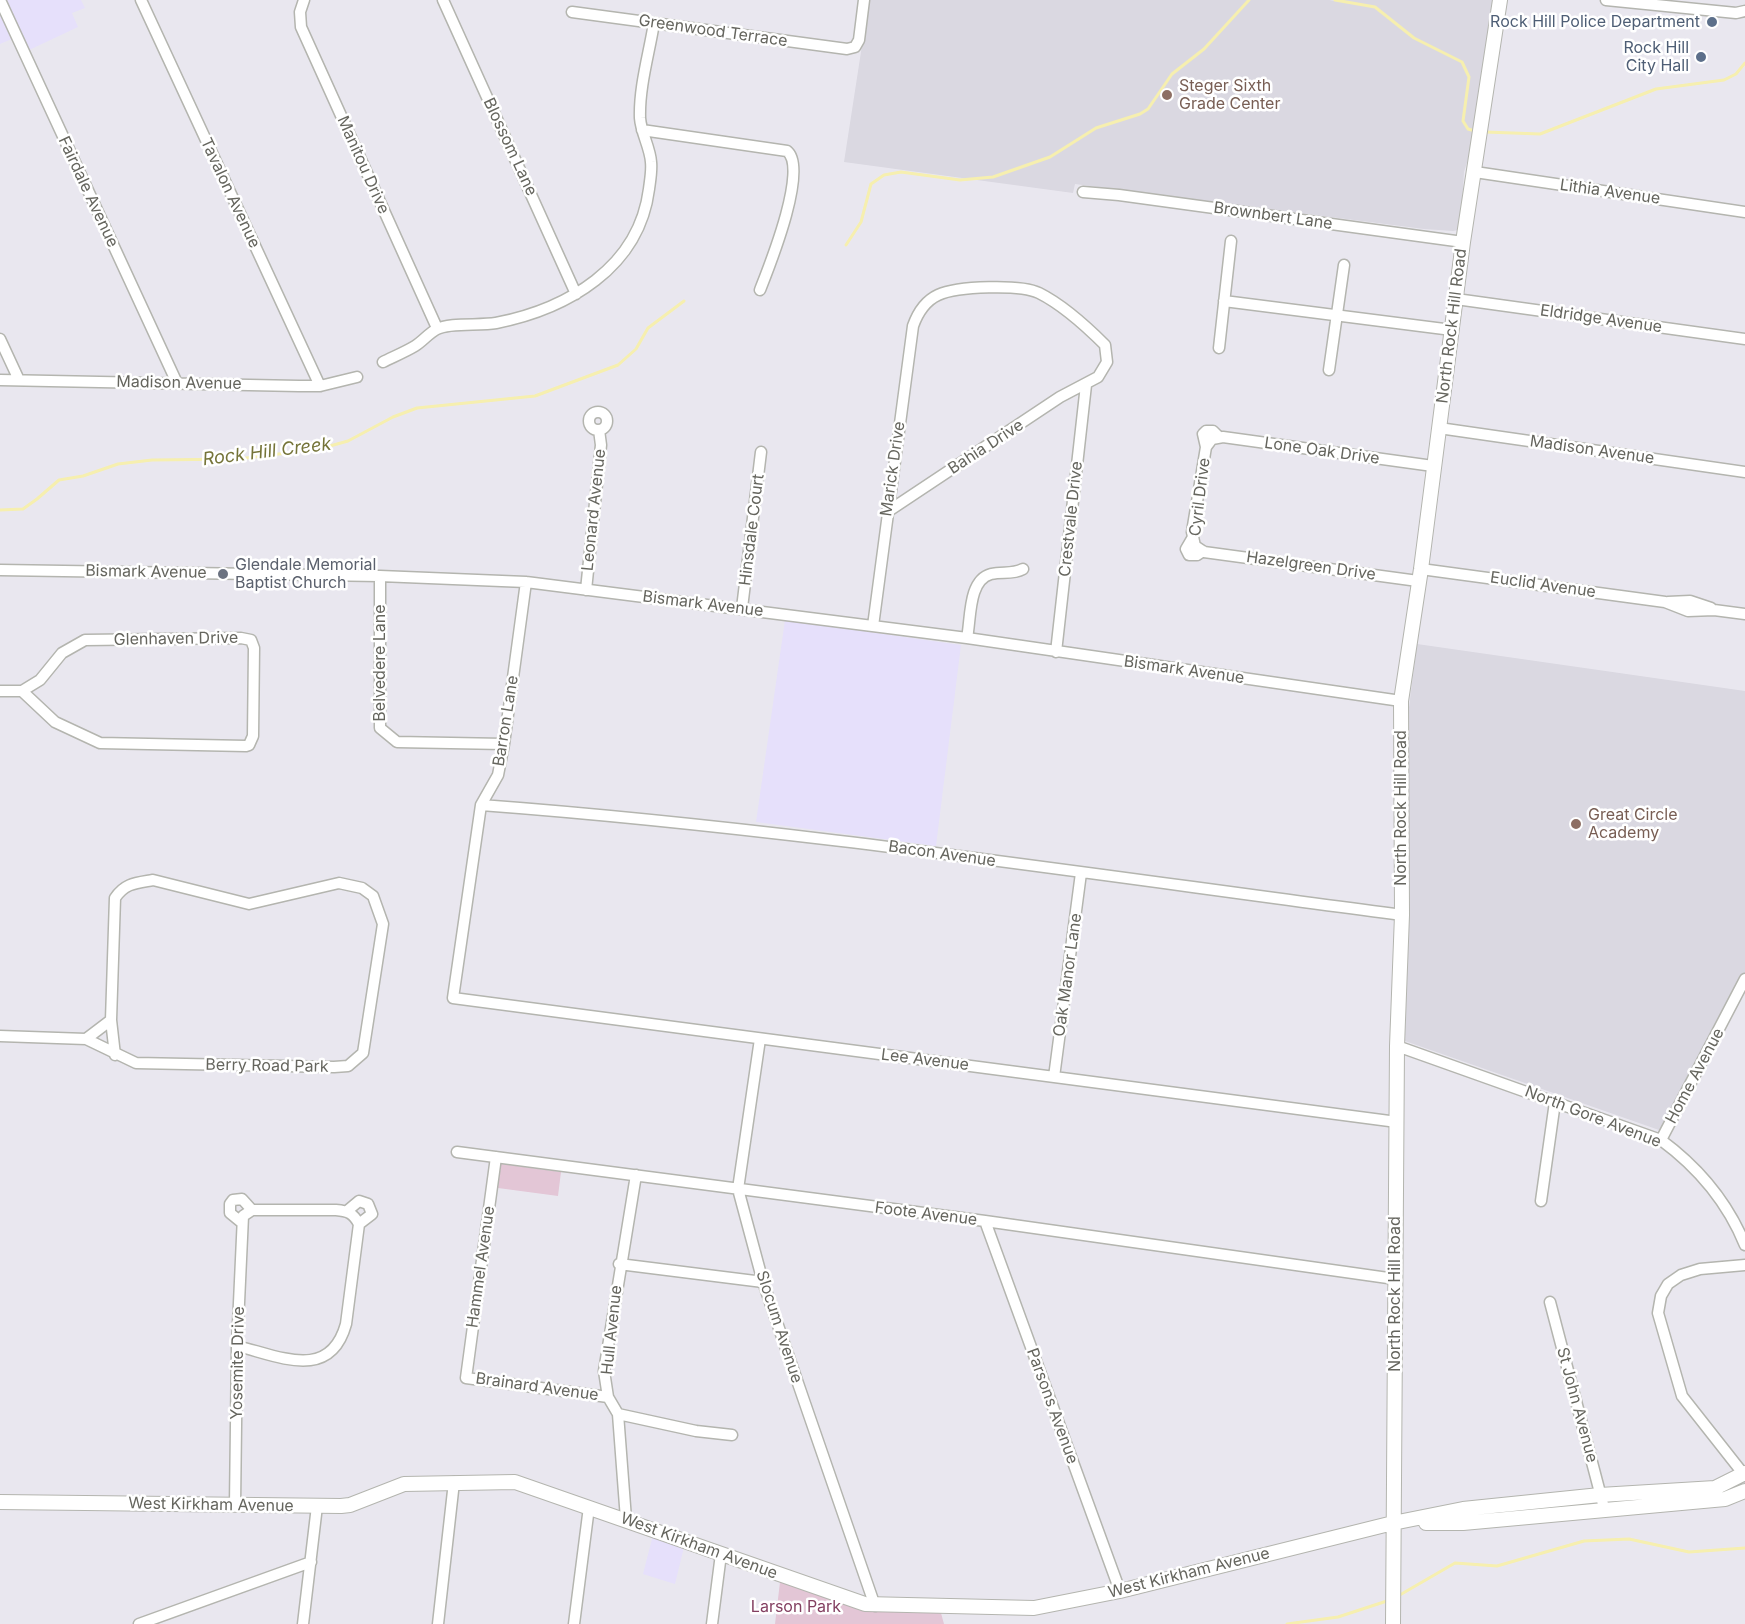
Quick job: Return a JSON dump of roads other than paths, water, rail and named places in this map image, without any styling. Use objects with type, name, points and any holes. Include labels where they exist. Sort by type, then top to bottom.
[{"type":"street","name":"Fairdale Avenue","points":[[0,0],[177,383]]},
{"type":"street","name":"Tavalon Avenue","points":[[141,0],[320,386]]},
{"type":"street","name":"Manitou Drive","points":[[303,0],[300,12],[301,27],[438,328]]},
{"type":"street","name":"Blossom Lane","points":[[443,0],[576,294]]},
{"type":"street","name":"Greenwood Terrace","points":[[572,12],[847,49],[855,47],[859,40],[864,0]]},
{"type":"street","name":"North Rock Hill Road","points":[[1393,1617],[1397,1046],[1402,915],[1401,701],[1420,575],[1463,242],[1500,0]]},
{"type":"street","points":[[1606,0],[1736,13],[1745,11]]},
{"type":"street","points":[[383,362],[416,346],[438,328],[503,321],[531,314],[576,294],[603,276],[622,255],[636,235],[646,211],[651,162],[642,130],[642,100],[654,23]]},
{"type":"street","points":[[642,130],[787,152],[795,164],[784,224],[760,290]]},
{"type":"street","name":"Lithia Avenue","points":[[1475,172],[1745,212]]},
{"type":"street","name":"Brownbert Lane","points":[[1083,192],[1463,242]]},
{"type":"street","points":[[1219,348],[1231,241]]},
{"type":"street","points":[[1329,370],[1344,265]]},
{"type":"street","name":"Marick Drive","points":[[873,626],[913,326],[917,314],[927,302],[940,294],[954,291],[1008,286],[1038,292],[1105,345],[1107,362],[1098,376],[1086,385]]},
{"type":"street","name":"Eldridge Avenue","points":[[1456,298],[1745,339]]},
{"type":"street","points":[[1224,301],[1452,330]]},
{"type":"street","points":[[0,339],[19,380]]},
{"type":"street","name":"Madison Avenue","points":[[0,380],[320,386],[357,377]]},
{"type":"street","name":"Bahia Drive","points":[[887,512],[1060,398],[1086,385]]},
{"type":"street","name":"Crestvale Drive","points":[[1056,652],[1086,385]]},
{"type":"street","name":"Madison Avenue","points":[[1439,428],[1745,472]]},
{"type":"street","name":"Leonard Avenue","points":[[586,590],[601,444],[599,430]]},
{"type":"street","name":"Lone Oak Drive","points":[[1212,441],[1433,466]]},
{"type":"street","name":"Cyril Drive","points":[[1197,545],[1212,441]]},
{"type":"street","name":"Hinsdale Court","points":[[742,608],[761,452]]},
{"type":"street","name":"Hazelgreen Drive","points":[[1197,545],[1420,575]]},
{"type":"street","points":[[968,638],[975,588],[982,578],[993,573],[1013,574],[1023,569]]},
{"type":"street","name":"Bismark Avenue","points":[[0,570],[380,576],[526,582],[968,638],[1401,701]]},
{"type":"street","name":"Euclid Avenue","points":[[1420,575],[1665,602],[1690,601],[1714,610],[1745,614]]},
{"type":"street","name":"Belvedere Lane","points":[[380,576],[380,728],[397,742],[504,744]]},
{"type":"street","name":"Barron Lane","points":[[453,998],[481,805],[498,775],[504,744],[526,582]]},
{"type":"street","name":"Glenhaven Drive","points":[[247,638],[253,644],[253,736],[249,745],[246,746],[100,743],[55,722],[22,692],[40,680],[62,653],[85,640],[247,638]]},
{"type":"street","points":[[0,691],[22,692]]},
{"type":"street","name":"Bacon Avenue","points":[[481,805],[592,813],[827,837],[1402,915]]},
{"type":"street","name":"Oak Manor Lane","points":[[1054,1077],[1081,873]]},
{"type":"street","name":"Berry Road Park","points":[[0,1036],[86,1039],[115,1055],[136,1064],[348,1066],[363,1053],[367,1033],[383,924],[380,908],[373,896],[362,888],[339,883],[249,904],[153,880],[129,884],[122,888],[116,898],[111,1020],[115,1055]]},
{"type":"street","name":"Home Avenue","points":[[1661,1140],[1745,979]]},
{"type":"street","name":"Lee Avenue","points":[[453,998],[1397,1122]]},
{"type":"street","points":[[86,1039],[111,1020]]},
{"type":"street","name":"Slocum Avenue","points":[[760,1039],[738,1189],[763,1282],[875,1606]]},
{"type":"street","name":"North Gore Avenue","points":[[1397,1046],[1661,1140],[1686,1158],[1706,1179],[1737,1226],[1745,1245]]},
{"type":"street","points":[[1541,1201],[1556,1102]]},
{"type":"street","name":"Foote Avenue","points":[[457,1152],[985,1221],[1395,1279]]},
{"type":"street","name":"Hammel Avenue","points":[[466,1378],[496,1157]]},
{"type":"street","name":"Hull Avenue","points":[[627,1519],[618,1414],[608,1396],[604,1371],[619,1264],[636,1175]]},
{"type":"street","points":[[237,1346],[301,1362],[324,1358],[334,1349],[343,1337],[346,1324],[359,1224],[372,1214],[368,1203],[359,1201],[347,1211],[359,1224]]},
{"type":"street","name":"Yosemite Drive","points":[[236,1505],[237,1346],[245,1216],[347,1211]]},
{"type":"street","name":"Parsons Avenue","points":[[985,1221],[1120,1591]]},
{"type":"street","points":[[619,1264],[763,1282]]},
{"type":"street","points":[[1744,1474],[1682,1396],[1658,1313],[1661,1296],[1668,1284],[1681,1275],[1700,1269],[1745,1265]]},
{"type":"street","name":"St John Avenue","points":[[1550,1302],[1602,1502]]},
{"type":"street","name":"Brainard Avenue","points":[[466,1378],[608,1396]]},
{"type":"street","name":"Brainard Avenue","points":[[618,1414],[696,1431],[732,1435]]},
{"type":"street","name":"West Kirkham Avenue","points":[[0,1502],[350,1505],[404,1484],[514,1482],[875,1606],[1034,1608],[1120,1591],[1394,1523],[1463,1522],[1715,1488],[1744,1474]]},
{"type":"street","points":[[438,1624],[454,1482]]},
{"type":"street","name":"West Kirkham Avenue","points":[[1602,1502],[1725,1498],[1745,1491]]},
{"type":"street","points":[[1725,1498],[1745,1496]]},
{"type":"street","points":[[303,1624],[317,1506]]},
{"type":"street","points":[[574,1624],[589,1508]]},
{"type":"street","points":[[712,1624],[721,1554]]},
{"type":"street","points":[[139,1624],[311,1562]]},
{"type":"waterway","name":"Rock Hill Creek","points":[[846,245],[861,222],[871,184],[884,175],[901,172],[960,180],[993,177],[1050,157],[1096,128],[1140,114],[1148,109],[1172,74],[1204,49],[1249,0]]},
{"type":"waterway","name":"Rock Hill Creek","points":[[1335,0],[1375,7],[1414,38],[1462,62],[1469,77],[1463,121],[1468,129],[1475,131]]},
{"type":"waterway","name":"Rock Hill Creek","points":[[1485,132],[1540,134],[1656,89],[1724,80],[1736,74],[1745,63]]},
{"type":"waterway","name":"Rock Hill Creek","points":[[0,510],[23,509],[59,480],[83,476],[118,464],[152,460],[238,459],[319,449],[348,441],[393,417],[417,408],[535,396],[618,365],[636,349],[648,328],[684,301]]},
{"type":"waterway","points":[[1398,1596],[1455,1563],[1497,1566],[1584,1541],[1629,1539],[1689,1552],[1745,1548]]},
{"type":"waterway","points":[[1287,1624],[1338,1617],[1390,1600]]},
{"type":"place","name":"Rock Hill Police Department","points":[[1712,22]]},
{"type":"place","name":"Rock Hill City Hall","points":[[1701,57]]},
{"type":"place","name":"Steger Sixth Grade Center","points":[[1167,95]]},
{"type":"place","name":"Glendale Memorial Baptist Church","points":[[223,574]]},
{"type":"place","name":"Great Circle Academy","points":[[1576,824]]},
{"type":"park label","name":"Larson Park","points":[[796,1607]]}]
